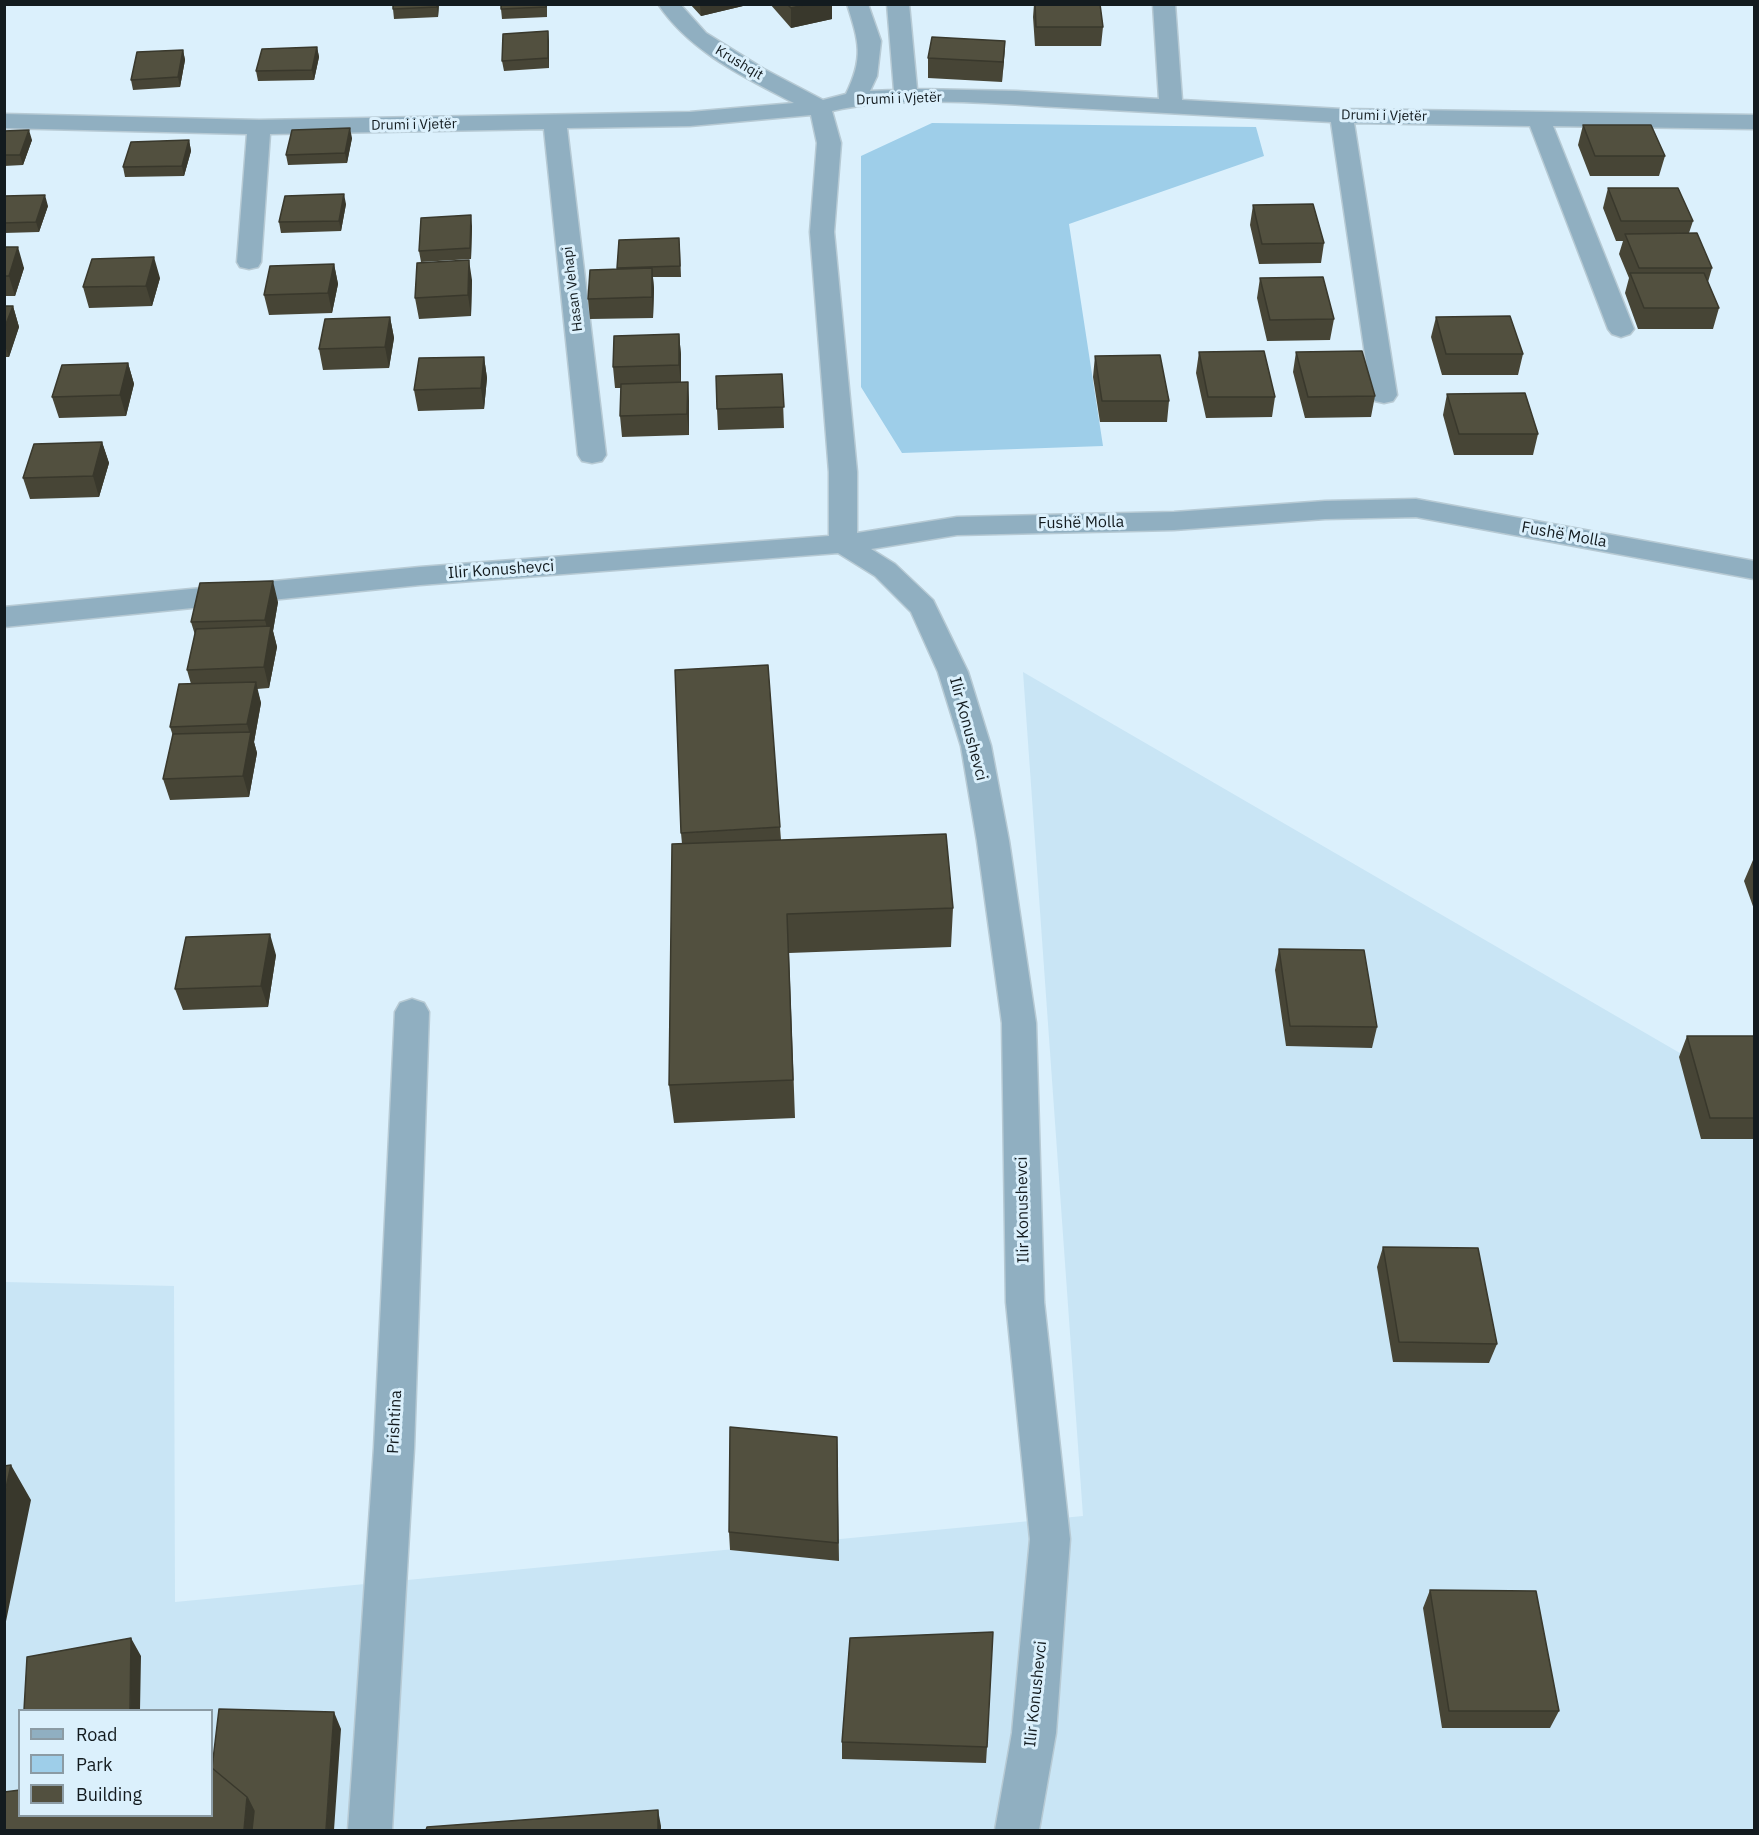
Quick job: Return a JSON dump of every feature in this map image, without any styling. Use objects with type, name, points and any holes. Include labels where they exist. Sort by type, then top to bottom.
[{"type":"street","name":"Krushqit","points":[[668,4],[698,38],[756,74],[820,107]]},
{"type":"street","points":[[855,99],[866,76],[870,41],[857,4]]},
{"type":"street","points":[[898,4],[906,96]]},
{"type":"street","points":[[1164,4],[1171,106]]},
{"type":"street","name":"Drumi i Vjetër","points":[[4,122],[259,127],[555,123],[690,119],[820,107],[855,99],[906,96],[1016,98],[1341,116],[1755,122]]},
{"type":"street","points":[[820,107],[829,143],[822,232],[843,472],[843,544]]},
{"type":"street","points":[[1341,116],[1384,396]]},
{"type":"street","points":[[1539,120],[1621,329]]},
{"type":"street","name":"Hasan Vehapi","points":[[555,123],[592,455]]},
{"type":"street","points":[[249,262],[259,127]]},
{"type":"street","name":"Fushë Molla","points":[[843,544],[957,526],[1174,520],[1325,510],[1416,508],[1755,570]]},
{"type":"street","name":"Ilir Konushevci","points":[[4,616],[420,576],[843,544],[885,570],[922,607],[953,672],[976,746],[993,841],[1019,1023],[1024,1302],[1050,1539],[1034,1733],[1017,1830]]},
{"type":"street","name":"Prishtina","points":[[369,1830],[394,1448],[412,1012]]},
{"type":"shaded area","points":[[1023,672],[1754,1096],[1754,1830],[5,1830],[5,1282],[174,1286],[175,1602],[1083,1516]]},
{"type":"green space","points":[[932,123],[1256,127],[1264,156],[1069,224],[1103,446],[902,453],[861,387],[861,156]]},
{"type":"building","points":[[393,4],[437,4],[437,7],[393,9]]},
{"type":"building","points":[[501,4],[546,4],[546,7],[501,9]]},
{"type":"building","points":[[787,4],[808,4],[791,8]]},
{"type":"building","points":[[1035,4],[1100,4],[1103,27],[1036,27]]},
{"type":"building","points":[[548,31],[548,58],[502,61],[503,34]]},
{"type":"building","points":[[932,37],[1005,41],[1003,62],[928,58]]},
{"type":"building","points":[[317,47],[312,70],[256,71],[262,49]]},
{"type":"building","points":[[183,50],[178,77],[131,80],[137,52]]},
{"type":"building","points":[[1583,125],[1651,125],[1665,156],[1595,156]]},
{"type":"building","points":[[350,128],[345,153],[286,155],[292,130]]},
{"type":"building","points":[[29,130],[20,155],[4,155],[4,131]]},
{"type":"building","points":[[189,140],[182,166],[123,167],[131,142]]},
{"type":"building","points":[[1608,188],[1678,188],[1693,221],[1621,221]]},
{"type":"building","points":[[344,194],[339,221],[279,222],[285,196]]},
{"type":"building","points":[[45,195],[36,222],[4,223],[4,196]]},
{"type":"building","points":[[1313,204],[1324,243],[1262,244],[1253,205]]},
{"type":"building","points":[[471,215],[470,248],[419,251],[421,218]]},
{"type":"building","points":[[1697,233],[1712,268],[1639,268],[1625,234]]},
{"type":"building","points":[[679,238],[680,266],[617,268],[619,240]]},
{"type":"building","points":[[4,247],[18,247],[9,276],[4,276]]},
{"type":"building","points":[[154,257],[146,286],[83,287],[92,259]]},
{"type":"building","points":[[469,260],[468,295],[415,298],[417,263]]},
{"type":"building","points":[[334,264],[328,293],[264,295],[270,266]]},
{"type":"building","points":[[652,268],[652,297],[588,299],[590,270]]},
{"type":"building","points":[[1630,273],[1704,273],[1719,308],[1644,308]]},
{"type":"building","points":[[1323,277],[1334,319],[1270,320],[1260,278]]},
{"type":"building","points":[[4,306],[13,306],[4,329]]},
{"type":"building","points":[[1510,316],[1523,354],[1446,354],[1436,317]]},
{"type":"building","points":[[390,317],[385,347],[319,349],[325,319]]},
{"type":"building","points":[[679,334],[679,365],[613,367],[614,336]]},
{"type":"building","points":[[1264,351],[1275,397],[1208,397],[1199,352]]},
{"type":"building","points":[[1362,351],[1375,396],[1308,397],[1296,352]]},
{"type":"building","points":[[1160,355],[1169,401],[1102,401],[1095,356]]},
{"type":"building","points":[[484,357],[481,388],[414,390],[419,358]]},
{"type":"building","points":[[128,363],[120,395],[52,397],[62,365]]},
{"type":"building","points":[[782,374],[784,407],[717,409],[716,376]]},
{"type":"building","points":[[688,382],[687,414],[620,416],[621,384]]},
{"type":"building","points":[[1525,393],[1538,434],[1459,434],[1447,394]]},
{"type":"building","points":[[102,442],[93,476],[23,478],[34,444]]},
{"type":"building","points":[[273,581],[265,620],[191,622],[200,583]]},
{"type":"building","points":[[271,626],[264,667],[187,670],[196,629]]},
{"type":"building","points":[[768,665],[780,827],[681,833],[675,670]]},
{"type":"building","points":[[256,682],[247,724],[170,727],[179,684]]},
{"type":"building","points":[[251,732],[243,776],[163,779],[173,734]]},
{"type":"building","points":[[946,834],[953,908],[787,914],[793,1080],[669,1085],[672,844]]},
{"type":"building","points":[[270,934],[261,986],[175,989],[186,937]]},
{"type":"building","points":[[1279,949],[1364,950],[1377,1027],[1290,1026]]},
{"type":"building","points":[[1687,1036],[1755,1036],[1755,1118],[1710,1118]]},
{"type":"building","points":[[1383,1247],[1478,1248],[1497,1344],[1399,1342]]},
{"type":"building","points":[[730,1427],[837,1437],[838,1543],[729,1532]]},
{"type":"building","points":[[11,1465],[4,1497],[4,1466]]},
{"type":"building","points":[[1430,1590],[1536,1591],[1559,1711],[1449,1711]]},
{"type":"building","points":[[993,1632],[987,1747],[842,1742],[850,1638]]},
{"type":"building","points":[[131,1638],[130,1709],[24,1709],[27,1657]]},
{"type":"building","points":[[219,1709],[334,1712],[326,1830],[252,1830],[254,1811],[247,1797],[213,1769]]},
{"type":"building","points":[[213,1769],[247,1797],[244,1830],[4,1830],[4,1792],[18,1790],[18,1817],[213,1817]]},
{"type":"building","points":[[658,1810],[658,1830],[426,1830],[427,1827]]}]
